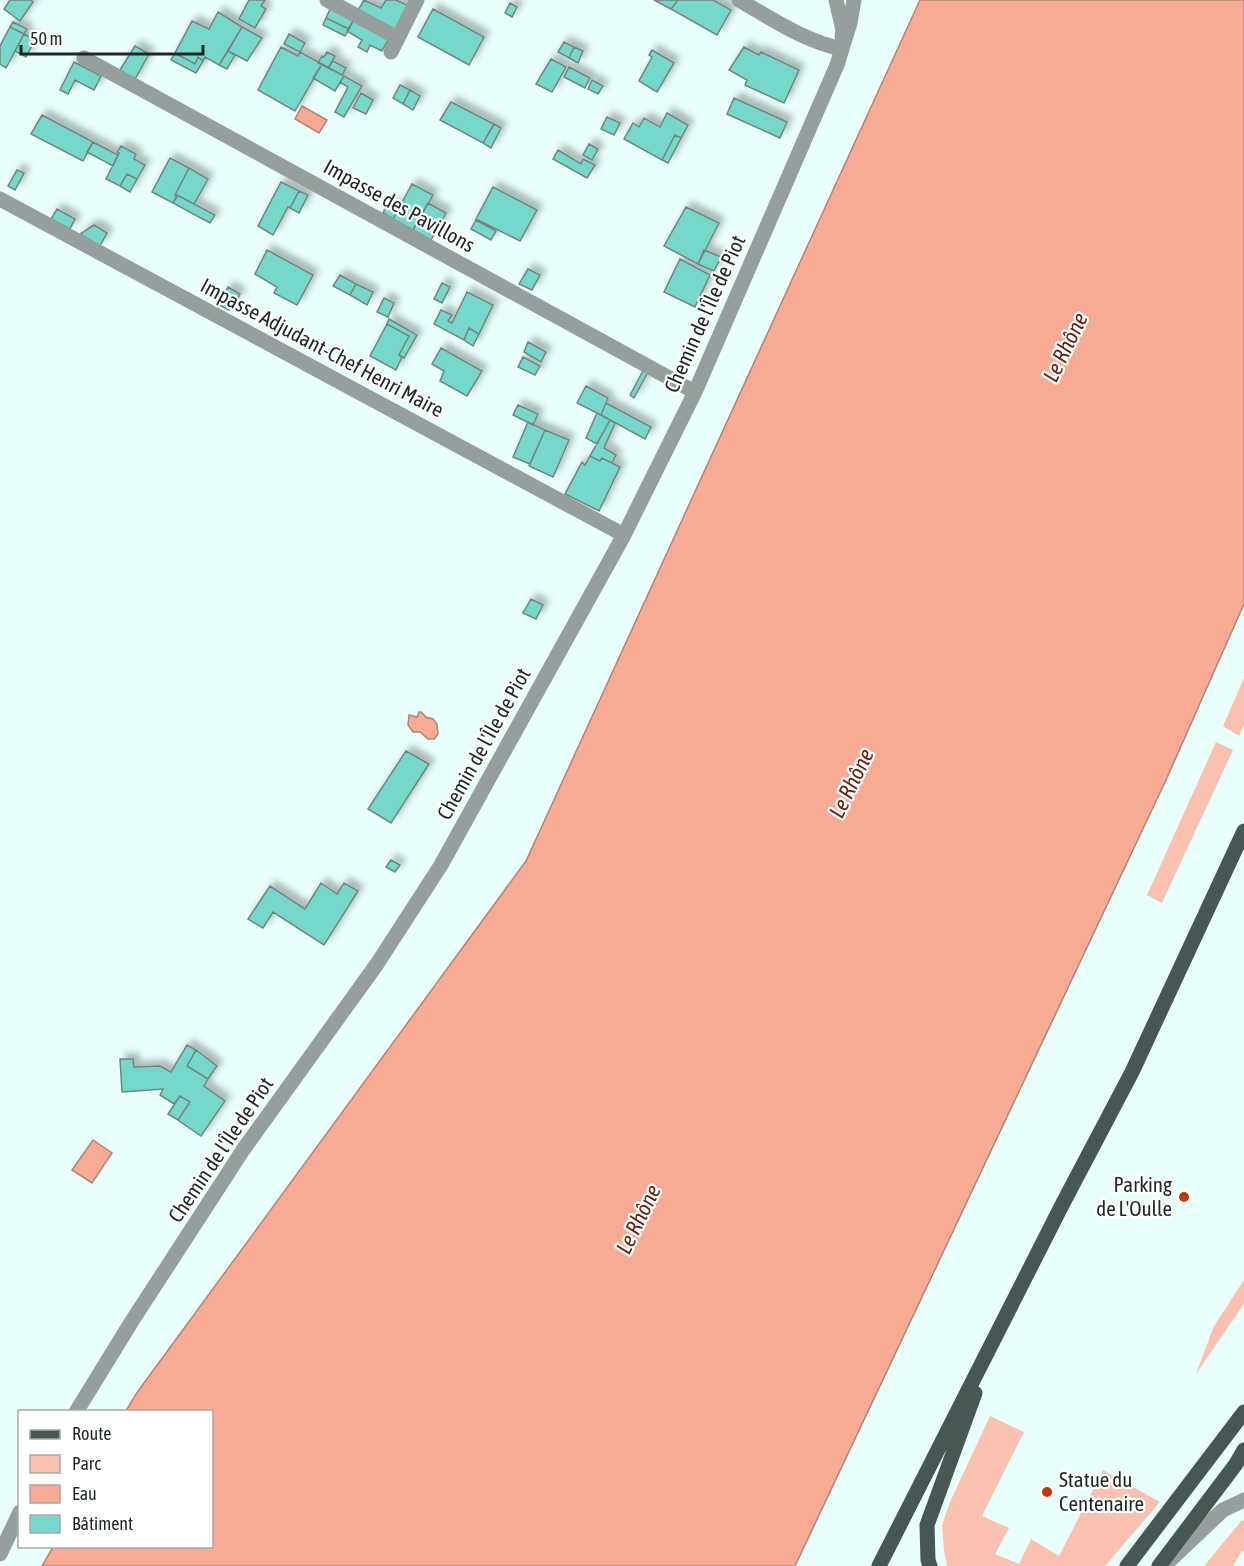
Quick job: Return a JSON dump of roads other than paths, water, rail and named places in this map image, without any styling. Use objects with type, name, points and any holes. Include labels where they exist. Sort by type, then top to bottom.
[{"type":"main road","points":[[879,1566],[1132,1072],[1244,831]]},
{"type":"main road","points":[[930,1566],[927,1525],[996,1334]]},
{"type":"main road","points":[[1127,1566],[1244,1412]]},
{"type":"main road","points":[[1159,1566],[1236,1464],[1244,1450]]},
{"type":"street","points":[[327,0],[398,38]]},
{"type":"street","points":[[391,52],[417,0]]},
{"type":"street","points":[[739,0],[803,37],[842,49]]},
{"type":"street","name":"Chemin de l'Île de Piot","points":[[836,0],[843,30],[842,49]]},
{"type":"street","name":"Chemin de l'Île de Piot","points":[[77,1410],[243,1150],[377,964],[441,865],[624,535],[695,392],[833,75],[850,23],[854,0]]},
{"type":"street","name":"Impasse des Pavillons","points":[[84,58],[695,392]]},
{"type":"street","name":"Impasse Adjudant-Chef Henri Maire","points":[[0,199],[624,535]]},
{"type":"street","points":[[1164,1566],[1223,1510],[1244,1500]]},
{"type":"street","points":[[0,1554],[18,1516]]},
{"type":"water","name":"Le Rhône","points":[[920,0],[1244,0],[1244,604],[1166,780],[795,1566],[42,1566],[52,1548],[213,1548],[213,1410],[127,1410],[136,1394],[526,861]]},
{"type":"water","points":[[302,106],[327,120],[319,133],[295,119]]},
{"type":"water","points":[[419,712],[433,719],[437,724],[438,734],[434,739],[428,739],[420,732],[413,732],[408,725],[409,715],[417,717]]},
{"type":"water","points":[[93,1140],[112,1153],[92,1183],[72,1170]]},
{"type":"place","name":"Parking de L'Oulle","points":[[1184,1197]]},
{"type":"place","name":"Statue du Centenaire","points":[[1047,1492]]}]
